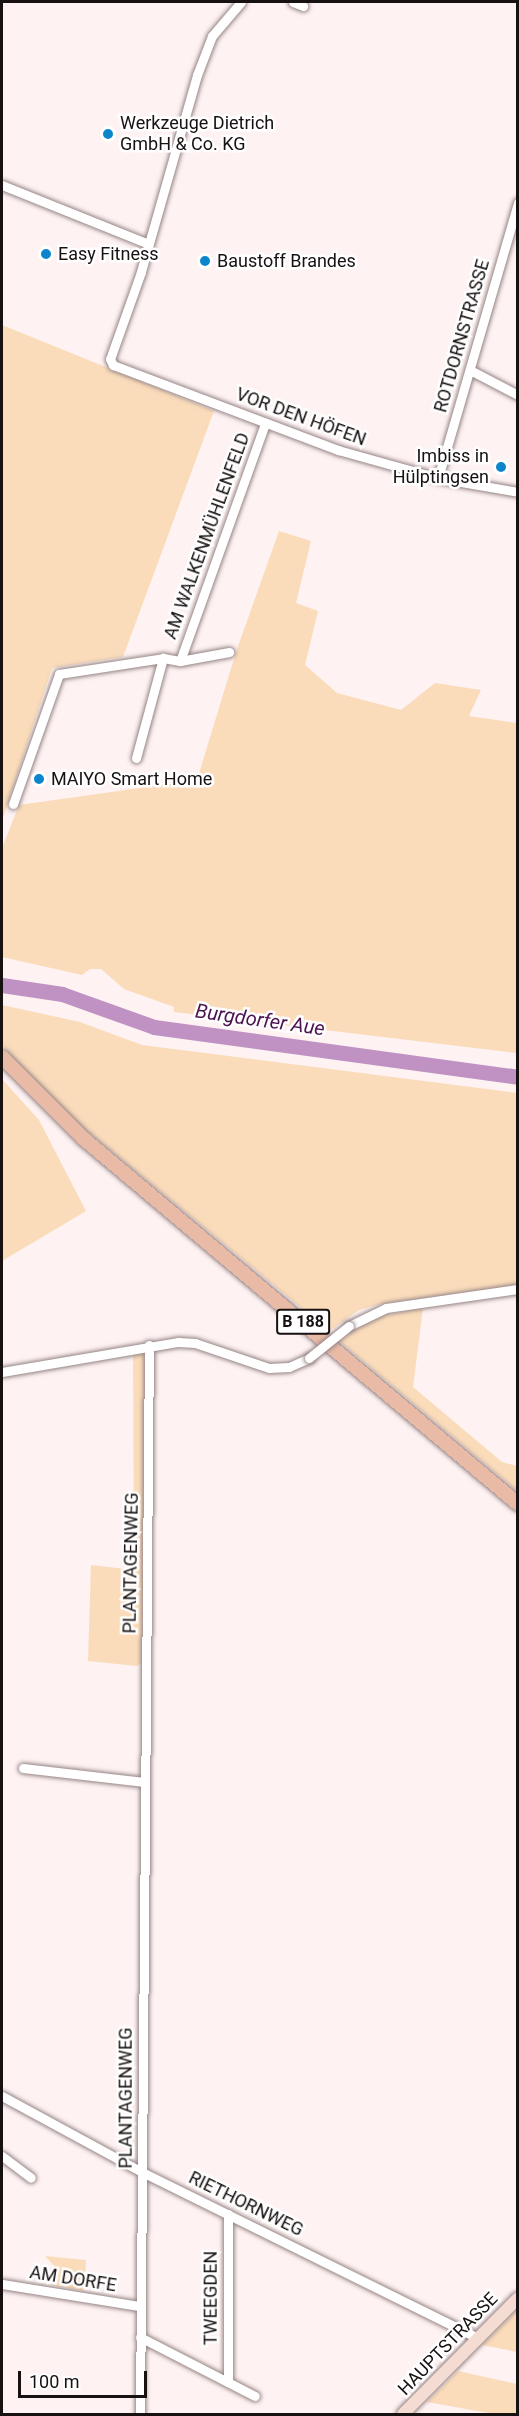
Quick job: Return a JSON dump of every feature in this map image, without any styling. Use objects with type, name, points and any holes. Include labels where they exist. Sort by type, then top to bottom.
[{"type":"main road","name":"B 188","points":[[2,1057],[84,1139],[518,1504]]},
{"type":"main road","name":"HAUPTSTRASSE","points":[[403,2415],[518,2298]]},
{"type":"street","points":[[2,185],[149,244],[212,36],[241,2]]},
{"type":"street","points":[[293,2],[303,6]]},
{"type":"street","name":"ROTDORNSTRASSE","points":[[438,478],[518,202]]},
{"type":"street","name":"VOR DEN HÖFEN","points":[[149,244],[110,359],[113,364],[348,453],[438,478],[518,492]]},
{"type":"street","points":[[470,370],[518,395]]},
{"type":"street","name":"AM WALKENMÜHLENFELD","points":[[180,661],[265,423]]},
{"type":"street","name":"AM WALKENMÜHLENFELD","points":[[13,804],[59,674],[163,658],[180,661],[229,652]]},
{"type":"street","points":[[136,758],[163,658]]},
{"type":"street","points":[[2,1372],[148,1345],[195,1343],[269,1368],[289,1367],[309,1358],[349,1326],[386,1308],[518,1289]]},
{"type":"street","name":"PLANTAGENWEG","points":[[140,2415],[139,2306],[148,1345]]},
{"type":"street","points":[[23,1768],[144,1782]]},
{"type":"street","name":"RIETHORNWEG","points":[[2,2096],[142,2172],[478,2338]]},
{"type":"street","points":[[2,2156],[31,2178]]},
{"type":"street","name":"TWEEGDEN","points":[[228,2214],[228,2382]]},
{"type":"street","name":"AM DORFE","points":[[2,2284],[139,2306]]},
{"type":"street","name":"TWEEGDEN","points":[[140,2337],[255,2396]]},
{"type":"shaded area","points":[[2,325],[214,411],[123,657],[52,668],[2,821]]},
{"type":"shaded area","points":[[279,531],[311,541],[296,603],[318,611],[305,665],[337,693],[401,710],[435,683],[481,690],[469,716],[517,723],[517,1053],[174,1012],[174,1007],[124,989],[101,969],[90,969],[82,975],[2,957],[2,848],[19,805],[197,780],[236,652]]},
{"type":"shaded area","points":[[2,1005],[80,1022],[142,1045],[517,1093],[517,1285],[381,1304],[359,1310],[329,1331],[56,1105],[2,1045]]},
{"type":"shaded area","points":[[2,1079],[39,1120],[86,1211],[2,1261]]},
{"type":"shaded area","points":[[423,1308],[413,1387],[502,1462],[517,1466],[517,1491],[339,1341],[375,1317]]},
{"type":"shaded area","points":[[133,1351],[141,1351],[146,1359],[142,1662],[137,1666],[88,1661],[91,1565],[134,1570]]},
{"type":"shaded area","points":[[45,2256],[86,2260],[84,2291],[51,2285],[56,2268]]},
{"type":"shaded area","points":[[517,2310],[517,2352],[482,2345]]},
{"type":"shaded area","points":[[458,2371],[517,2384],[517,2414],[494,2414],[427,2402]]},
{"type":"waterway","name":"Burgdorfer Aue","points":[[2,985],[62,994],[154,1027],[518,1077]]},
{"type":"place","name":"Werkzeuge Dietrich GmbH & Co. KG","points":[[108,134]]},
{"type":"place","name":"Easy Fitness","points":[[46,254]]},
{"type":"place","name":"Baustoff Brandes","points":[[205,261]]},
{"type":"place","name":"Imbiss in Hülptingsen","points":[[501,467]]},
{"type":"place","name":"MAIYO Smart Home","points":[[39,779]]}]
